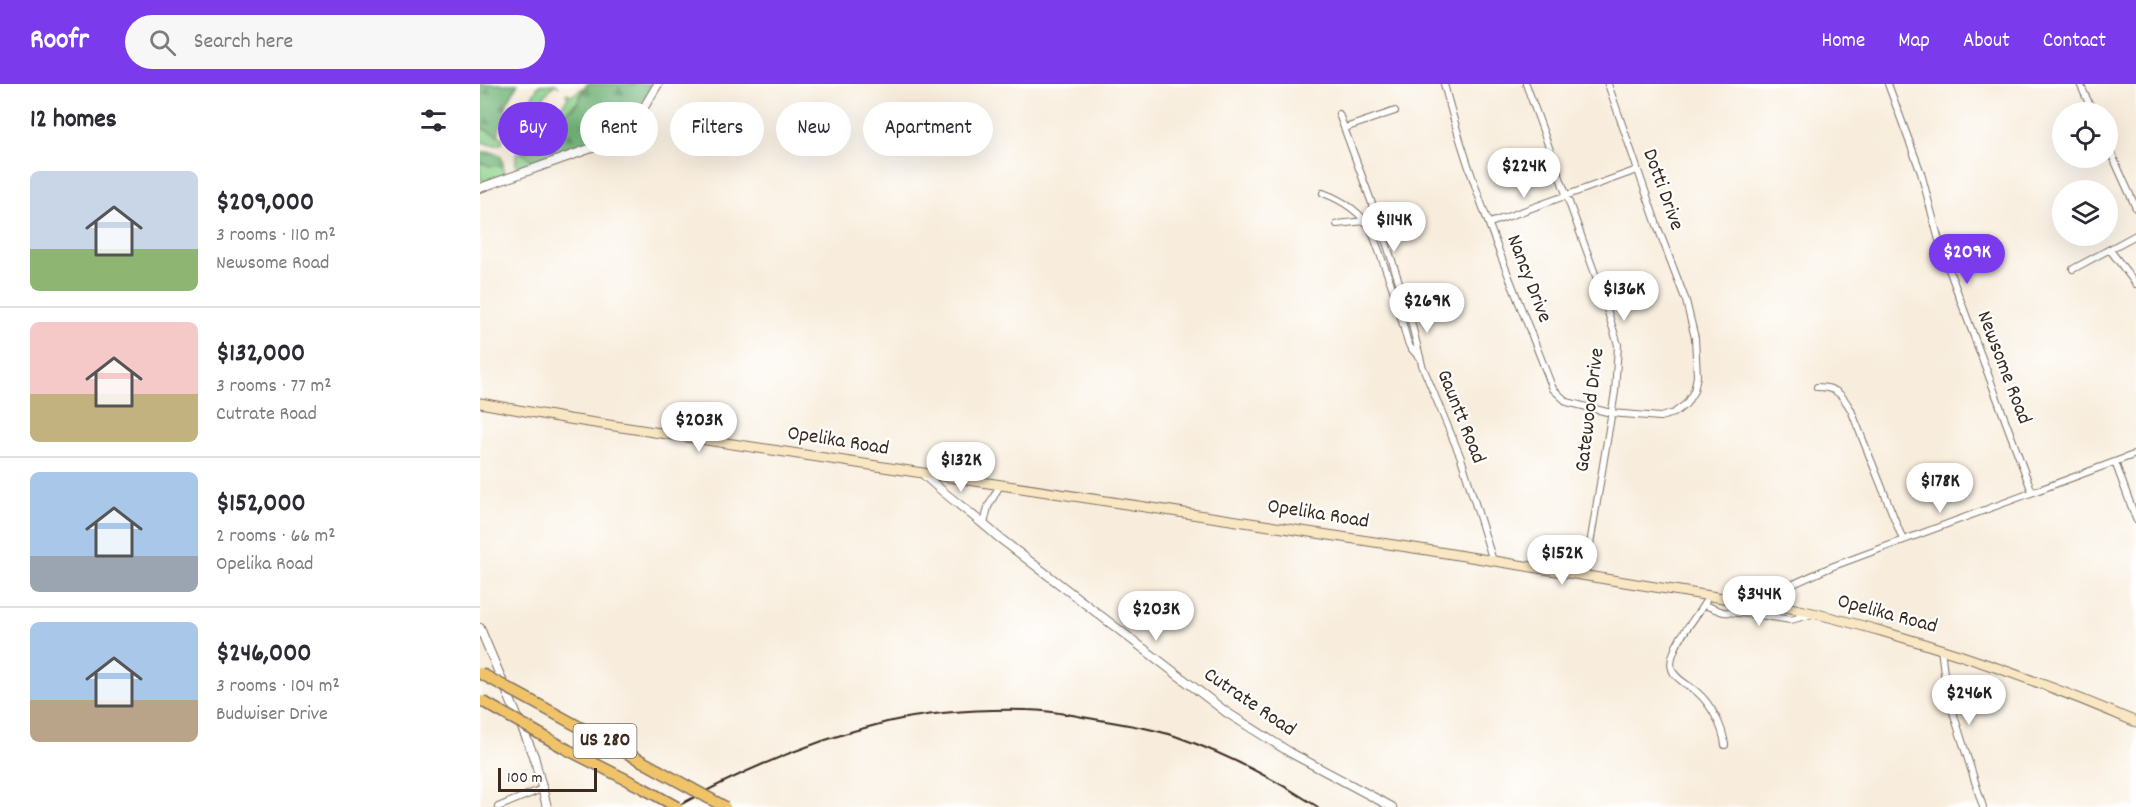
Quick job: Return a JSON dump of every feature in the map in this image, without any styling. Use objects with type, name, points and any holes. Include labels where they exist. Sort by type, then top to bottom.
[{"type":"highway","name":"US 280","points":[[480,673],[725,807]]},
{"type":"highway","name":"US 280","points":[[481,700],[568,750],[677,807]]},
{"type":"main road","name":"Opelika Road","points":[[480,403],[923,474],[1756,601],[1941,648],[2048,685],[2136,722]]},
{"type":"street","points":[[480,188],[606,143],[637,120],[658,84]]},
{"type":"street","name":"Nancy Drive","points":[[1444,84],[1454,123],[1553,389],[1567,402],[1611,413]]},
{"type":"street","name":"Gatewood Drive","points":[[1526,84],[1602,293],[1618,345],[1611,413],[1585,575]]},
{"type":"street","name":"Dotti Drive","points":[[1608,84],[1637,171],[1686,301],[1695,338],[1696,376],[1694,391],[1686,404],[1674,413],[1660,417],[1611,413]]},
{"type":"street","name":"Newsome Road","points":[[1888,84],[1921,173],[1941,248],[2032,492]]},
{"type":"street","points":[[2080,84],[2088,102]]},
{"type":"street","points":[[1345,128],[1395,111]]},
{"type":"street","name":"Gauntt Road","points":[[1339,114],[1389,249],[1409,313],[1419,356],[1461,458],[1493,561]]},
{"type":"street","points":[[2118,168],[2136,208]]},
{"type":"street","points":[[1490,223],[1637,171]]},
{"type":"street","points":[[1323,193],[1344,203],[1366,221],[1371,229],[1383,259],[1410,347],[1419,356]]},
{"type":"street","points":[[1338,224],[1366,221]]},
{"type":"street","points":[[2073,269],[2136,235]]},
{"type":"street","points":[[2110,250],[2136,284]]},
{"type":"street","points":[[1817,387],[1838,391],[1851,410],[1903,540]]},
{"type":"street","points":[[1756,601],[1831,567],[2136,454]]},
{"type":"street","points":[[2115,462],[2136,519]]},
{"type":"street","name":"Cutrate Road","points":[[923,474],[945,495],[997,536],[1226,712],[1292,753],[1392,807]]},
{"type":"street","points":[[984,524],[988,507],[1000,485]]},
{"type":"street","points":[[1709,595],[1685,630],[1674,650],[1671,664],[1677,678],[1707,702],[1721,729],[1725,745]]},
{"type":"street","points":[[1704,605],[1723,612],[1791,620],[1813,614]]},
{"type":"street","points":[[480,628],[522,725],[544,788],[548,807]]},
{"type":"street","points":[[1941,648],[1946,690],[1983,807]]},
{"type":"street","points":[[498,807],[544,788]]},
{"type":"green space","points":[[480,84],[518,84],[508,102],[498,102],[498,136],[480,127]]},
{"type":"green space","points":[[555,84],[541,102],[529,102],[539,85]]},
{"type":"green space","points":[[587,84],[652,84],[642,102],[580,102],[580,150],[568,154],[568,111],[579,100]]},
{"type":"green space","points":[[583,88],[578,102],[568,110],[568,102],[565,102],[568,98],[566,94],[571,96]]},
{"type":"green space","points":[[480,127],[498,135],[498,144],[480,141]]},
{"type":"green space","points":[[480,151],[498,154],[501,156],[503,165],[490,166],[480,162]]},
{"type":"green space","points":[[516,156],[526,156],[538,165],[518,170]]},
{"type":"green space","points":[[526,156],[562,156],[538,165]]},
{"type":"green space","points":[[480,162],[490,166],[503,165],[504,175],[487,183],[480,179]]},
{"type":"railway","points":[[676,807],[779,757],[859,729],[922,716],[1010,710],[1036,710],[1064,714],[1138,726],[1175,736],[1249,767],[1318,807]]}]
